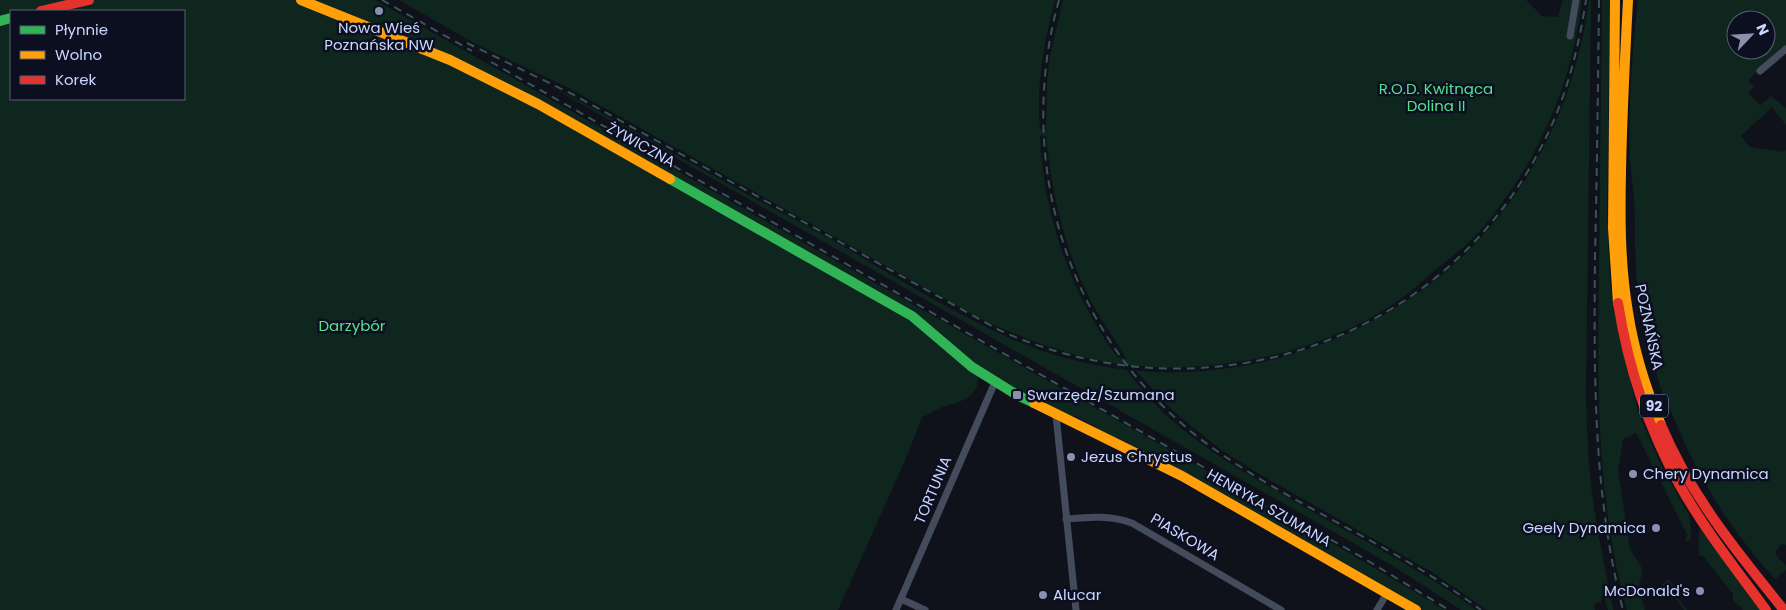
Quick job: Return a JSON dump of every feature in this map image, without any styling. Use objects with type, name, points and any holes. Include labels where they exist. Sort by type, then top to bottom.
[{"type":"street","points":[[45,10],[89,0]]},
{"type":"street","name":"ŻYWICZNA","points":[[301,0],[450,60],[530,100],[900,309],[925,326],[949,348]]},
{"type":"street","points":[[1570,36],[1576,0]]},
{"type":"street","name":"92","points":[[1615,0],[1620,40]]},
{"type":"street","name":"92","points":[[1620,40],[1628,0]]},
{"type":"street","name":"POZNAŃSKA","points":[[1620,40],[1613,249],[1620,312],[1633,373],[1654,430],[1677,480],[1716,540],[1766,610]]},
{"type":"street","name":"POZNAŃSKA","points":[[1620,40],[1622,107],[1621,236],[1626,297],[1638,359],[1658,418],[1686,478],[1731,546],[1784,610]]},
{"type":"street","points":[[1760,71],[1786,49]]},
{"type":"street","name":"HENRYKA SZUMANA","points":[[949,348],[972,367],[996,382],[1056,415],[1182,476],[1416,610]]},
{"type":"street","name":"TORTUNIA","points":[[896,610],[996,382]]},
{"type":"street","points":[[1056,415],[1076,610]]},
{"type":"street","name":"PIASKOWA","points":[[1066,519],[1105,517],[1132,523],[1281,610]]},
{"type":"street","points":[[1377,610],[1387,593]]},
{"type":"street","points":[[901,599],[925,610]]},
{"type":"green space","name":"Darzybór","points":[[0,0],[375,0],[1288,517],[1445,610],[1422,610],[1205,485],[1096,430],[1097,428],[1073,415],[1071,418],[1017,391],[975,365],[926,323],[905,308],[544,104],[442,53],[340,12],[339,15],[450,60],[515,92],[905,312],[936,336],[935,345],[938,344],[978,376],[975,390],[966,399],[922,417],[907,456],[838,610],[0,610]]},
{"type":"green space","name":"R.O.D. Kwitnąca Dolina II","points":[[399,0],[1055,0],[1044,47],[1040,80],[1040,129],[1046,129],[1047,82],[1050,57],[1063,0],[1526,0],[1542,16],[1558,17],[1563,0],[1582,0],[1572,55],[1555,107],[1544,133],[1517,181],[1488,222],[1468,243],[1396,302],[1357,325],[1330,337],[1274,355],[1216,365],[1187,367],[1135,366],[1089,358],[1045,345],[981,319],[569,88],[476,44]],"holes":[[[1040,136],[1046,137],[1056,201],[1074,263],[1096,310],[1126,359],[1117,357],[1101,333],[1086,307],[1062,252],[1047,195],[1042,165]]]},
{"type":"green space","points":[[1589,0],[1591,0],[1587,434],[1593,501],[1613,610],[1608,610],[1604,596],[1601,598],[1601,602],[1594,604],[1595,610],[1487,610],[1432,572],[1256,472],[1220,449],[1173,411],[1136,371],[1127,370],[1159,408],[1196,440],[1259,481],[1431,579],[1476,610],[1461,610],[1398,569],[1346,539],[548,85],[836,242],[946,306],[1014,340],[1065,358],[1118,369],[1172,372],[1226,368],[1279,358],[1331,341],[1380,317],[1425,288],[1458,261],[1488,230],[1514,197],[1536,161],[1555,123],[1570,84],[1581,43]]},
{"type":"green space","points":[[1602,0],[1610,0],[1607,206],[1610,283],[1619,335],[1638,412],[1661,465],[1690,517],[1691,538],[1687,542],[1685,538],[1688,536],[1636,433],[1623,439],[1618,470],[1630,549],[1643,570],[1639,584],[1645,594],[1641,596],[1645,610],[1627,610],[1609,525],[1604,483],[1598,354]]},
{"type":"green space","points":[[1638,0],[1786,0],[1786,45],[1776,54],[1776,10],[1726,10],[1726,60],[1770,60],[1748,80],[1754,87],[1748,93],[1760,105],[1771,96],[1786,108],[1786,125],[1772,107],[1741,136],[1750,147],[1784,152],[1786,150],[1786,545],[1781,544],[1775,552],[1786,565],[1786,570],[1775,579],[1731,524],[1706,484],[1684,443],[1660,386],[1643,317],[1637,282],[1634,196],[1630,162],[1632,61]]},
{"type":"green space","points":[[1700,525],[1760,610],[1742,610],[1741,606],[1739,607],[1733,600],[1733,594],[1703,556],[1699,555]]},
{"type":"green space","points":[[1669,579],[1677,590],[1675,595],[1687,610],[1684,610],[1674,596],[1666,595],[1662,589],[1662,584]]},
{"type":"railway","points":[[382,0],[472,51]]},
{"type":"railway","points":[[1059,0],[1046,64],[1043,127],[1050,190],[1066,251],[1091,309],[1125,362],[1167,410],[1217,451],[1282,492],[1417,567],[1481,610]]},
{"type":"railway","points":[[467,43],[574,95],[999,330],[1081,358],[1164,368],[1246,363],[1324,342],[1396,306],[1461,255],[1515,192],[1556,115],[1574,58],[1586,0]]},
{"type":"railway","points":[[1599,0],[1595,257],[1597,435],[1606,523],[1623,610]]},
{"type":"railway","points":[[491,62],[1365,559],[1449,610]]},
{"type":"traffic: fast","points":[[0,21],[10,18]]},
{"type":"traffic: fast","points":[[670,179],[912,316],[972,367],[1017,395],[1034,403]]},
{"type":"traffic: slow","points":[[301,0],[450,60],[538,104],[670,179]]},
{"type":"traffic: slow","points":[[1615,0],[1613,228],[1618,303]]},
{"type":"traffic: slow","points":[[1628,0],[1621,150],[1622,260],[1625,295],[1637,355],[1650,398],[1661,425]]},
{"type":"traffic: slow","points":[[1034,403],[1182,476],[1416,610]]},
{"type":"traffic: jam","points":[[45,10],[89,0]]},
{"type":"traffic: jam","points":[[1618,303],[1627,350],[1641,396],[1668,463],[1699,517],[1766,610]]},
{"type":"traffic: jam","points":[[1661,425],[1686,476],[1700,499],[1732,544],[1784,610]]},
{"type":"place","name":"Nowa Wieś Poznańska NW","points":[[379,11]]},
{"type":"place","name":"Swarzędz/Szumana","points":[[1017,395]]},
{"type":"place","name":"Jezus Chrystus","points":[[1071,457]]},
{"type":"place","name":"Chery Dynamica","points":[[1633,474]]},
{"type":"place","name":"Geely Dynamica","points":[[1656,528]]},
{"type":"place","name":"McDonald's","points":[[1700,591]]},
{"type":"place","name":"Alucar","points":[[1043,595]]}]
